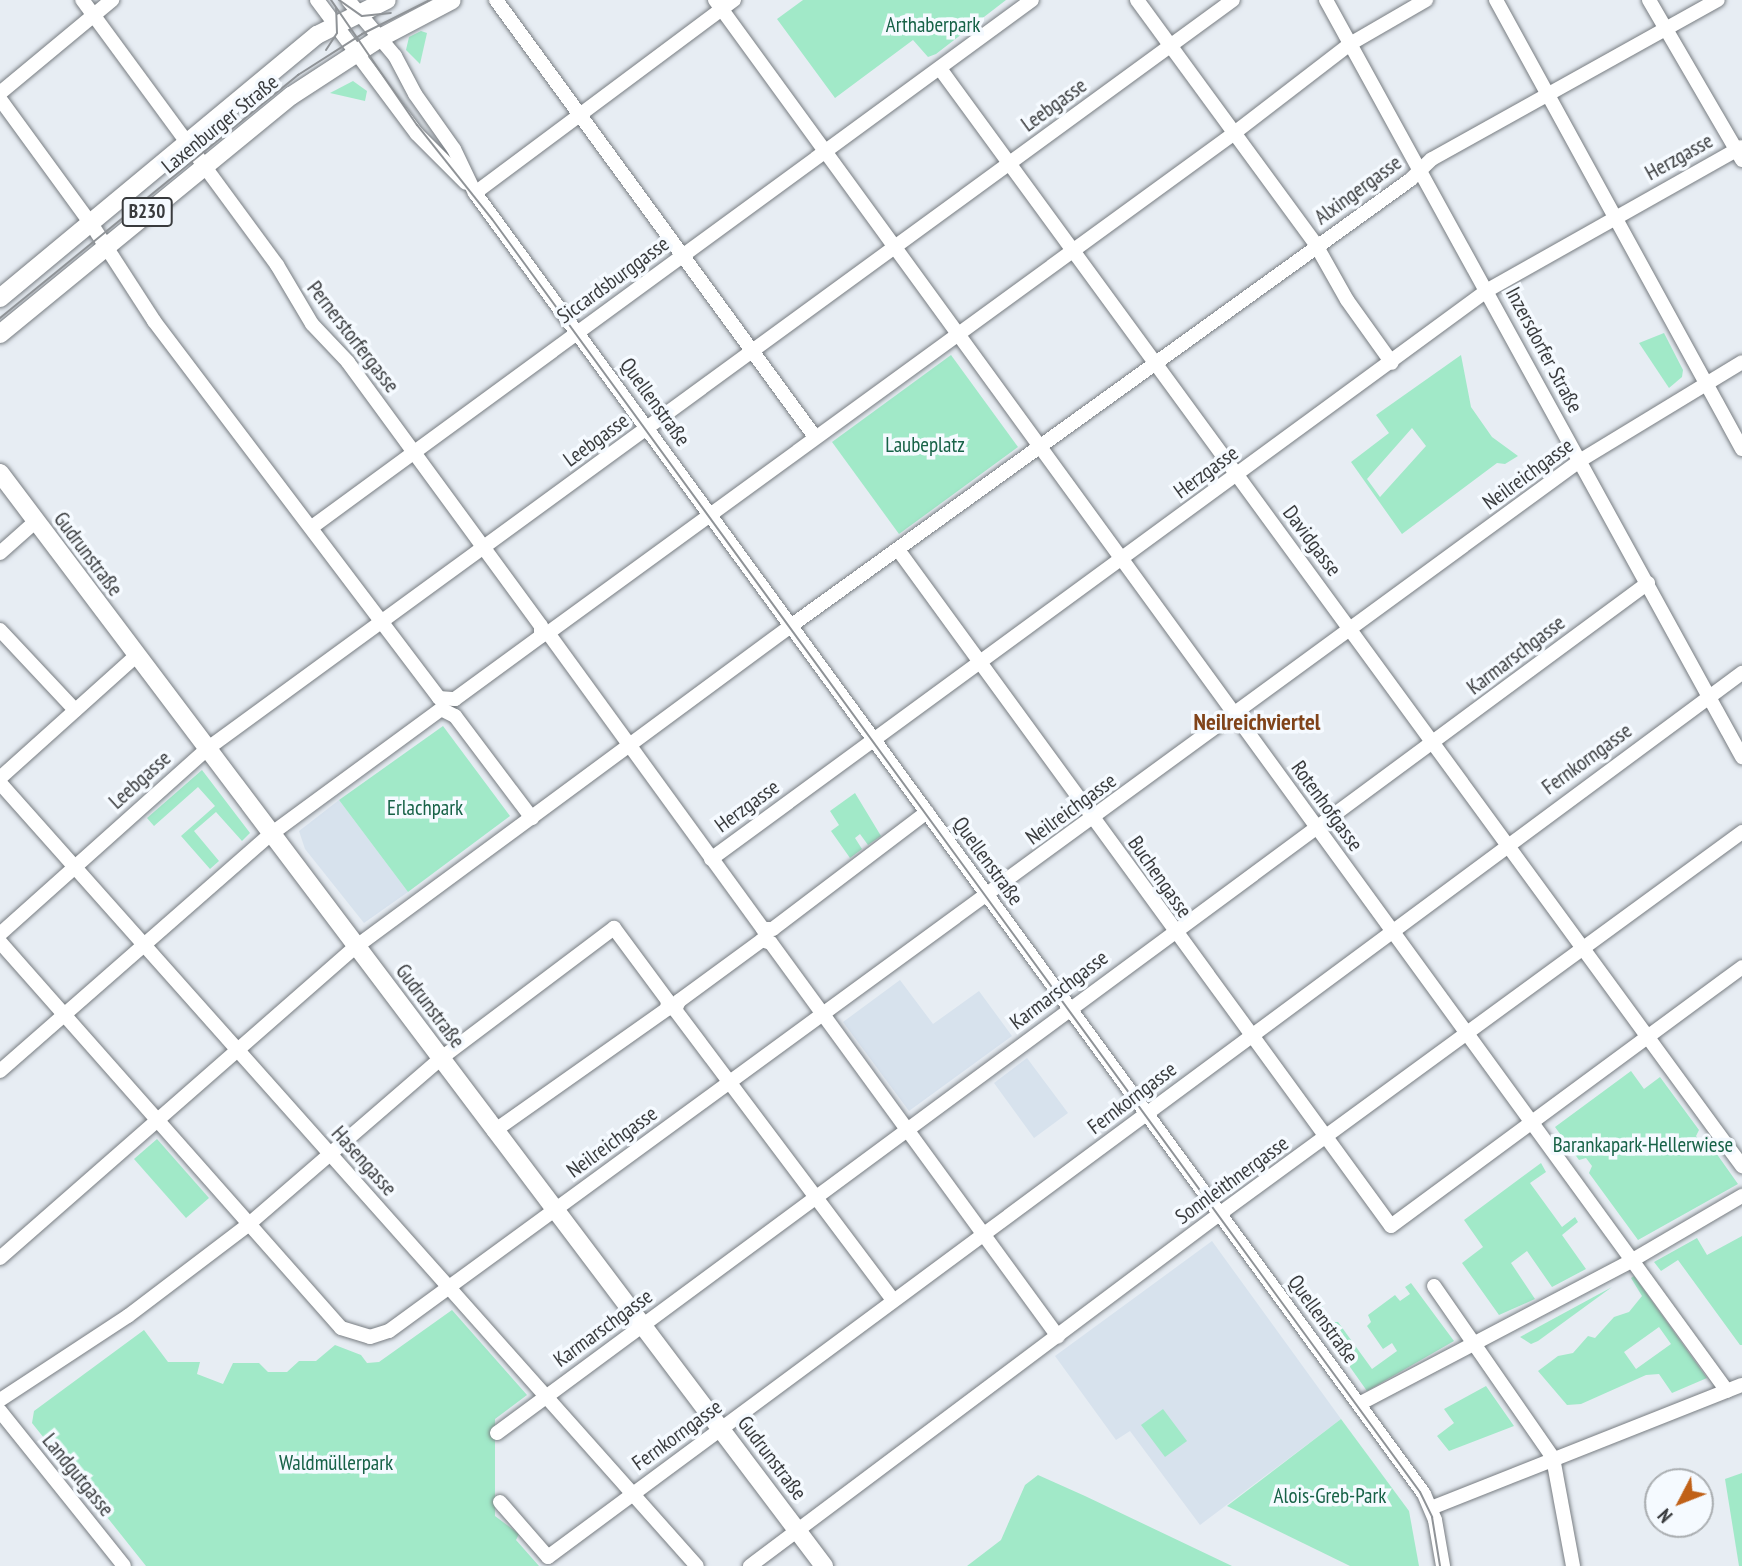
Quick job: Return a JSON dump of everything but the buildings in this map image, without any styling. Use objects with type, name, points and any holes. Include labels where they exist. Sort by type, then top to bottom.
[{"type":"main road","name":"Laxenburger Straße","points":[[0,298],[189,145],[310,42],[335,26],[354,7],[387,0]]},
{"type":"main road","name":"Laxenburger Straße","points":[[0,334],[291,96],[380,38],[452,0]]},
{"type":"main road","name":"Gudrunstraße","points":[[0,473],[824,1566]]},
{"type":"street","name":"Pernerstorfergasse","points":[[82,0],[277,265],[306,316],[348,362],[414,451],[482,549],[546,632],[1058,1336]]},
{"type":"street","points":[[0,93],[112,0]]},
{"type":"street","name":"Quellenstraße","points":[[317,0],[356,54],[378,76],[417,134],[475,192],[1359,1404],[1432,1508],[1443,1566]]},
{"type":"street","points":[[496,0],[816,437]]},
{"type":"street","points":[[475,192],[579,115],[718,5],[734,0]]},
{"type":"street","name":"Siccardsburggasse","points":[[312,527],[578,331],[941,70],[1032,0]]},
{"type":"street","points":[[1137,0],[1316,246],[1347,300],[1392,363]]},
{"type":"street","name":"Leebgasse","points":[[0,934],[207,749],[648,427],[750,349],[1233,0]]},
{"type":"street","name":"Inzersdorfer Straße","points":[[1326,0],[1419,171],[1488,290],[1742,757]]},
{"type":"street","points":[[0,99],[92,225],[154,321],[439,698],[447,701],[1233,134],[1350,44],[1426,0]]},
{"type":"street","points":[[1496,0],[1705,386],[1742,449]]},
{"type":"street","points":[[1649,0],[1740,152]]},
{"type":"street","name":"Alxingergasse","points":[[1041,445],[1432,159],[1718,0]]},
{"type":"street","points":[[0,1258],[357,946],[1041,445],[718,5]]},
{"type":"street","name":"Quellenstraße","points":[[354,7],[380,38],[454,149],[475,192]]},
{"type":"street","name":"Davidgasse","points":[[941,70],[1742,1166]]},
{"type":"street","name":"Herzgasse","points":[[711,859],[1392,363],[1488,290],[1614,217],[1740,152]]},
{"type":"street","name":"Neilreichgasse","points":[[248,1224],[341,1328],[359,1336],[389,1331],[1235,716],[1581,460],[1742,362]]},
{"type":"street","name":"Rotenhofgasse","points":[[1041,445],[1631,1261]]},
{"type":"street","points":[[0,553],[35,522]]},
{"type":"street","name":"Buchengasse","points":[[899,551],[1249,1037],[1391,1226],[1531,1123]]},
{"type":"street","name":"Karmarschgasse","points":[[496,1433],[1648,583]]},
{"type":"street","points":[[0,630],[75,710]]},
{"type":"street","points":[[0,778],[136,656]]},
{"type":"street","name":"Fernkorngasse","points":[[500,1502],[548,1557],[1506,845],[1742,673]]},
{"type":"street","points":[[0,1071],[271,834],[441,709],[455,716],[532,818]]},
{"type":"street","name":"Hasengasse","points":[[0,783],[697,1566]]},
{"type":"street","points":[[494,1131],[672,1007],[927,813]]},
{"type":"street","name":"Sonnleithnergasse","points":[[750,1566],[1220,1214],[1742,832]]},
{"type":"street","points":[[0,1400],[128,1316],[248,1224],[440,1059],[614,928],[893,1300]]},
{"type":"street","points":[[0,942],[248,1224]]},
{"type":"street","points":[[1531,1123],[1742,967]]},
{"type":"street","points":[[1359,1404],[1631,1261],[1742,1196]]},
{"type":"street","points":[[1631,1261],[1727,1391]]},
{"type":"street","points":[[1434,1286],[1553,1458],[1573,1566]]},
{"type":"street","points":[[1432,1508],[1742,1385]]},
{"type":"street","name":"Landgutgasse","points":[[0,1410],[124,1566]]},
{"type":"shaded area","points":[[339,800],[408,892],[364,923],[305,849],[299,831]]},
{"type":"shaded area","points":[[900,980],[933,1024],[979,991],[1012,1036],[909,1111],[843,1022]]},
{"type":"shaded area","points":[[1027,1058],[1068,1113],[1034,1138],[994,1083]]},
{"type":"shaded area","points":[[1212,1241],[1341,1419],[1200,1525],[1130,1431],[1116,1440],[1055,1356]]},
{"type":"green space","name":"Arthaberpark","points":[[803,0],[1006,0],[936,54],[928,57],[913,40],[835,98],[777,19]]},
{"type":"green space","points":[[421,31],[427,33],[420,64],[406,50],[409,37]]},
{"type":"green space","points":[[353,81],[367,91],[365,101],[330,93]]},
{"type":"green space","points":[[1664,333],[1683,370],[1682,377],[1669,388],[1639,343]]},
{"type":"green space","name":"Laubeplatz","points":[[951,355],[1018,447],[899,534],[832,442]]},
{"type":"green space","points":[[1461,355],[1471,407],[1492,437],[1518,456],[1505,464],[1497,463],[1402,534],[1351,462],[1389,433],[1376,415]],"holes":[[[1412,428],[1426,446],[1380,497],[1367,479]]]},
{"type":"green space","name":"Erlachpark","points":[[443,726],[510,816],[408,892],[339,800]]},
{"type":"green space","points":[[202,770],[250,833],[242,841],[216,812],[194,831],[219,861],[210,869],[181,836],[215,806],[198,787],[154,826],[147,818]]},
{"type":"green space","points":[[855,793],[881,836],[868,845],[860,834],[855,838],[862,849],[850,858],[831,831],[839,825],[830,811]]},
{"type":"green space","name":"Barankapark-Hellerwiese","points":[[1631,1071],[1644,1089],[1660,1077],[1699,1130],[1696,1136],[1701,1143],[1709,1143],[1738,1184],[1638,1240],[1589,1173],[1592,1166],[1586,1158],[1579,1160],[1555,1127]]},
{"type":"green space","points":[[157,1139],[209,1198],[186,1218],[134,1159]]},
{"type":"green space","points":[[1541,1163],[1546,1172],[1530,1183],[1562,1227],[1575,1217],[1578,1222],[1562,1235],[1586,1269],[1552,1287],[1527,1251],[1511,1263],[1535,1299],[1499,1315],[1462,1263],[1483,1247],[1464,1220]]},
{"type":"green space","points":[[1742,1236],[1740,1345],[1678,1260],[1661,1271],[1654,1262],[1697,1238],[1707,1255]]},
{"type":"green space","points":[[1634,1276],[1707,1378],[1672,1393],[1659,1374],[1646,1375],[1581,1404],[1567,1405],[1538,1371],[1558,1356],[1573,1353],[1588,1336],[1595,1338],[1614,1317],[1629,1312],[1642,1296],[1631,1278]],"holes":[[[1659,1327],[1671,1344],[1636,1369],[1624,1352]]]},
{"type":"green space","points":[[1411,1283],[1454,1341],[1367,1391],[1309,1309],[1321,1300],[1323,1308],[1316,1314],[1322,1322],[1338,1322],[1372,1369],[1397,1351],[1392,1343],[1383,1349],[1367,1326],[1371,1322],[1368,1315],[1395,1295],[1400,1301],[1410,1294],[1405,1287]]},
{"type":"green space","points":[[1612,1287],[1538,1341],[1531,1344],[1520,1337]]},
{"type":"green space","name":"Waldmüllerpark","points":[[452,1310],[527,1395],[495,1419],[495,1516],[519,1534],[516,1540],[539,1566],[146,1566],[32,1423],[34,1411],[144,1330],[168,1362],[200,1362],[197,1374],[223,1384],[233,1363],[259,1363],[268,1372],[287,1372],[299,1361],[316,1361],[335,1345],[361,1355],[367,1363],[379,1362]]},
{"type":"green space","points":[[1486,1386],[1514,1426],[1449,1451],[1437,1436],[1454,1423],[1444,1409]]},
{"type":"green space","points":[[1163,1409],[1187,1441],[1165,1457],[1141,1425]]},
{"type":"green space","name":"Alois-Greb-Park","points":[[1341,1419],[1409,1511],[1419,1566],[1350,1566],[1227,1506]]},
{"type":"green space","points":[[1742,1473],[1742,1566],[1739,1566],[1725,1479]]},
{"type":"green space","points":[[1038,1475],[1232,1566],[967,1566],[1001,1540],[1025,1485]]},
{"type":"tram line","points":[[331,0],[417,125],[492,219],[1420,1492],[1432,1517],[1440,1566]]},
{"type":"tram line","points":[[339,0],[362,16],[391,13]]},
{"type":"tram line","points":[[0,318],[298,75],[362,34],[430,0]]},
{"type":"tram line","points":[[326,50],[337,33],[336,8]]},
{"type":"district","name":"Neilreichviertel","points":[[1257,722]]}]
